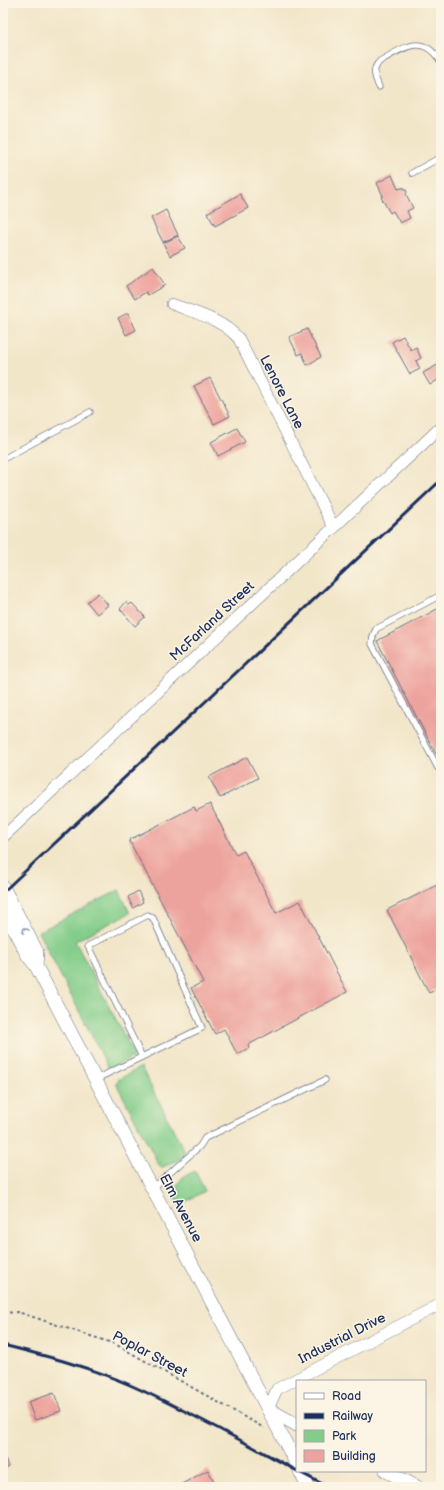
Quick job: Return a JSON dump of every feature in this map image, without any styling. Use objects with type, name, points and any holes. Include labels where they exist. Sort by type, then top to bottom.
[{"type":"street","name":"Lenore Lane","points":[[172,304],[222,324],[232,330],[239,339],[334,528]]},
{"type":"street","name":"McFarland Street","points":[[3,837],[441,427]]},
{"type":"street","name":"Elm Avenue","points":[[4,889],[37,952],[36,966]]},
{"type":"street","name":"Elm Avenue","points":[[3,910],[28,956],[36,966],[296,1463]]},
{"type":"street","name":"Industrial Drive","points":[[268,1409],[277,1389],[441,1304]]},
{"type":"street","points":[[268,1409],[296,1423]]},
{"type":"street","points":[[300,1472],[308,1487]]},
{"type":"street","points":[[388,1472],[417,1487]]},
{"type":"lane","points":[[379,87],[374,74],[376,65],[380,61],[412,44],[425,46],[432,51],[441,62]]},
{"type":"lane","points":[[412,173],[441,157]]},
{"type":"lane","points":[[3,459],[90,412]]},
{"type":"lane","points":[[441,595],[376,629],[372,644],[438,768],[441,770]]},
{"type":"lane","points":[[95,1079],[202,1028],[153,918],[148,915],[88,946],[142,1056]]},
{"type":"lane","points":[[153,1188],[200,1146],[205,1138],[325,1080]]},
{"type":"path","name":"Poplar Street","points":[[3,1312],[18,1312],[115,1344],[259,1426],[280,1433]]},
{"type":"green space","points":[[119,890],[130,913],[75,941],[135,1056],[112,1068],[108,1067],[38,932]]},
{"type":"green space","points":[[141,1067],[187,1156],[163,1167],[160,1167],[116,1083],[119,1079]]},
{"type":"green space","points":[[195,1171],[205,1191],[179,1205],[172,1192],[183,1177]]},
{"type":"building","points":[[392,175],[398,189],[405,188],[407,192],[406,194],[413,208],[407,211],[410,218],[400,223],[393,211],[390,213],[381,197],[383,196],[377,183]]},
{"type":"building","points":[[240,194],[248,208],[215,226],[207,213]]},
{"type":"building","points":[[166,210],[178,235],[163,242],[151,218]]},
{"type":"building","points":[[178,236],[185,248],[170,256],[163,243]]},
{"type":"building","points":[[153,267],[165,285],[148,295],[146,292],[135,299],[126,286]]},
{"type":"building","points":[[128,313],[136,330],[126,335],[118,318]]},
{"type":"building","points":[[307,329],[321,357],[307,365],[302,353],[298,355],[289,337]]},
{"type":"building","points":[[403,336],[411,350],[416,347],[421,358],[416,361],[420,369],[410,374],[392,342]]},
{"type":"building","points":[[441,363],[441,378],[430,385],[423,373]]},
{"type":"building","points":[[210,378],[230,416],[214,424],[194,386]]},
{"type":"building","points":[[237,428],[245,442],[218,456],[211,442]]},
{"type":"building","points":[[98,593],[108,605],[97,614],[87,602]]},
{"type":"building","points":[[126,602],[129,605],[132,603],[145,617],[135,626],[120,609]]},
{"type":"building","points":[[441,607],[441,751],[436,754],[377,641]]},
{"type":"building","points":[[247,757],[258,778],[220,798],[209,777]]},
{"type":"building","points":[[210,804],[236,855],[244,851],[276,913],[300,901],[347,992],[248,1045],[249,1048],[237,1054],[224,1029],[215,1034],[191,988],[203,982],[129,840],[194,807],[196,811]]},
{"type":"building","points":[[441,883],[441,987],[429,993],[387,910]]},
{"type":"building","points":[[138,891],[143,902],[133,908],[128,897]]},
{"type":"building","points":[[54,1393],[61,1411],[35,1420],[28,1402]]},
{"type":"building","points":[[3,1454],[9,1467],[3,1470]]},
{"type":"building","points":[[208,1470],[217,1487],[176,1487]]},
{"type":"railway","points":[[3,892],[441,480]]},
{"type":"railway","points":[[3,1345],[84,1367],[130,1385],[205,1421],[296,1470]]},
{"type":"railway","points":[[300,1472],[328,1487]]}]
